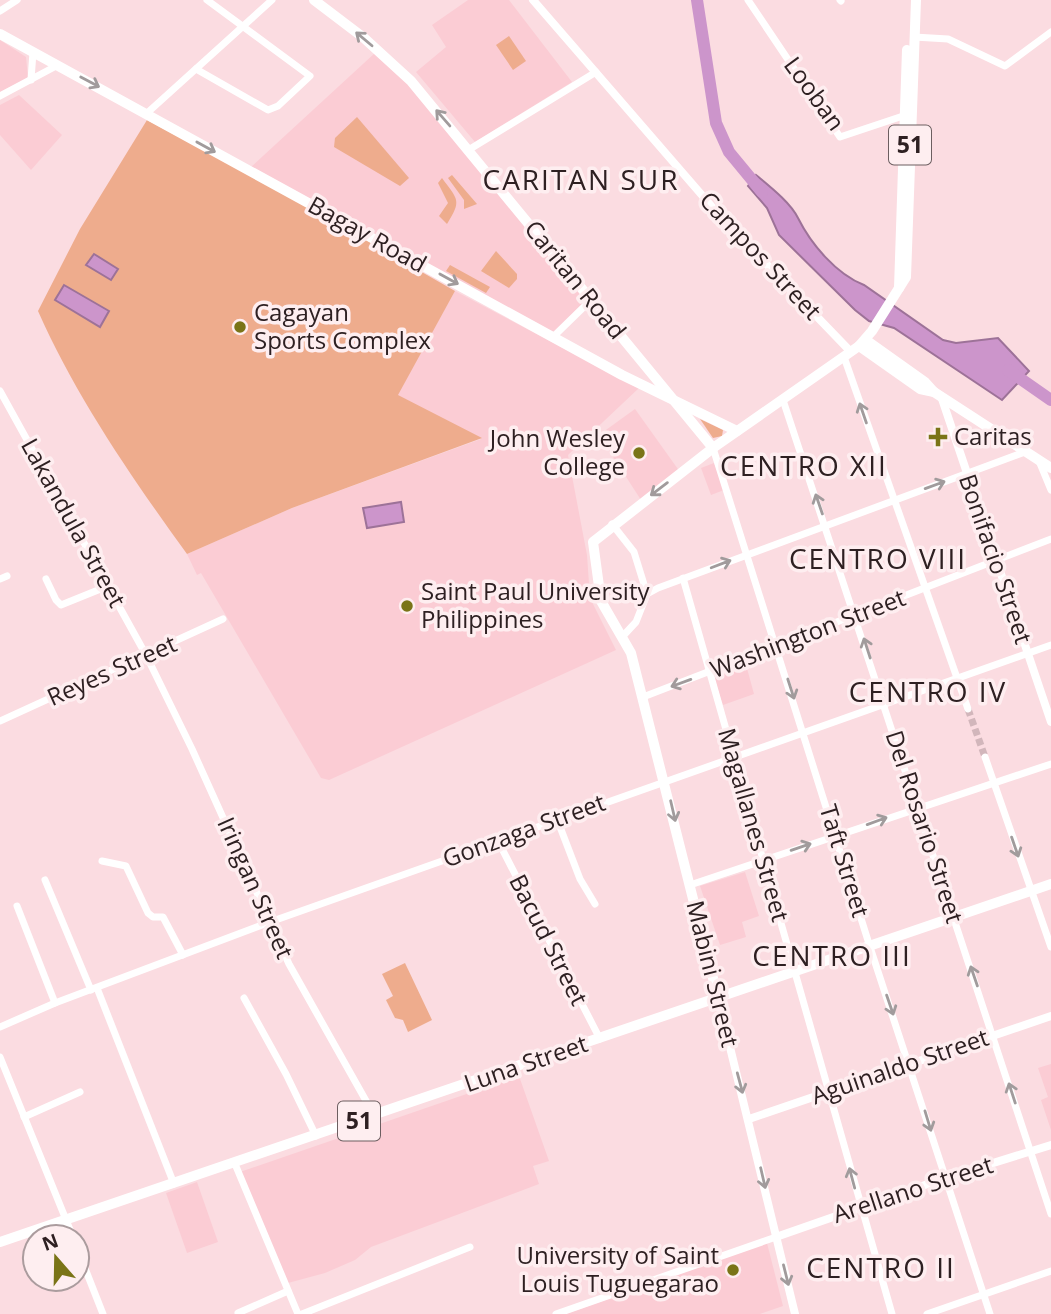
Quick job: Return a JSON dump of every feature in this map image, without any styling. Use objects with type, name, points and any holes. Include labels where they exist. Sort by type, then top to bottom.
[{"type":"main road","name":"Caritan Road","points":[[314,0],[364,38],[411,81],[470,149],[713,448]]},
{"type":"main road","name":"51","points":[[898,291],[903,116],[910,0]]},
{"type":"main road","name":"51","points":[[858,345],[906,277],[916,0]]},
{"type":"main road","name":"Bagay Road","points":[[0,34],[554,336],[737,432]]},
{"type":"main road","points":[[612,524],[858,345],[920,389],[937,394],[1051,468]]},
{"type":"main road","name":"Mabini Street","points":[[612,524],[593,542],[592,547],[601,601],[623,636],[643,697],[718,998]]},
{"type":"main road","name":"Luna Street","points":[[0,1242],[600,1040],[1051,884]]},
{"type":"street","points":[[0,11],[17,0]]},
{"type":"street","points":[[196,69],[268,110],[278,106],[310,76],[207,0]]},
{"type":"street","points":[[146,114],[272,0]]},
{"type":"street","name":"Campos Street","points":[[533,0],[720,216],[858,345]]},
{"type":"street","name":"Looban","points":[[748,0],[841,137],[903,116]]},
{"type":"street","points":[[914,37],[948,39],[1005,66],[1051,32]]},
{"type":"street","points":[[31,80],[33,52]]},
{"type":"street","points":[[0,96],[58,65]]},
{"type":"street","points":[[470,149],[596,72]]},
{"type":"street","points":[[554,336],[591,300]]},
{"type":"street","points":[[858,345],[893,501],[968,709]]},
{"type":"street","name":"Lakandula Street","points":[[0,391],[146,655]]},
{"type":"street","name":"Bonifacio Street","points":[[937,394],[1051,722]]},
{"type":"street","name":"Del Rosario Street","points":[[783,400],[856,615],[953,918],[994,1034],[1051,1214]]},
{"type":"street","name":"Taft Street","points":[[713,448],[837,835],[870,947],[990,1314]]},
{"type":"street","points":[[647,594],[747,554],[1025,452]]},
{"type":"street","points":[[1039,461],[1051,490]]},
{"type":"street","points":[[612,524],[634,552],[647,594],[636,622],[623,636]]},
{"type":"street","name":"Washington Street","points":[[643,697],[777,648],[1051,539]]},
{"type":"street","name":"Magallanes Street","points":[[684,578],[891,1314]]},
{"type":"street","points":[[46,579],[61,605],[108,586]]},
{"type":"street","name":"Reyes Street","points":[[0,721],[223,619]]},
{"type":"street","name":"Gonzaga Street","points":[[0,1027],[55,1003],[270,922],[734,755],[1051,645]]},
{"type":"street","name":"Iringan Street","points":[[146,655],[192,749],[289,964],[374,1115]]},
{"type":"street","points":[[985,757],[1051,947]]},
{"type":"street","points":[[690,885],[917,806],[1051,764]]},
{"type":"street","points":[[557,819],[583,886],[595,904]]},
{"type":"street","name":"Bacud Street","points":[[498,841],[600,1040]]},
{"type":"street","points":[[102,862],[126,866],[149,913],[153,917],[163,917],[183,955]]},
{"type":"street","points":[[45,880],[94,989],[174,1184]]},
{"type":"street","points":[[17,906],[55,1003]]},
{"type":"street","points":[[244,998],[316,1136]]},
{"type":"street","name":"Mabini Street","points":[[718,998],[795,1314]]},
{"type":"street","name":"Aguinaldo Street","points":[[749,1119],[1051,1016]]},
{"type":"street","points":[[0,1057],[67,1223]]},
{"type":"street","points":[[24,1117],[80,1092]]},
{"type":"street","name":"Arellano Street","points":[[776,1237],[945,1178],[1051,1145]]},
{"type":"street","points":[[235,1164],[300,1314],[470,1247]]},
{"type":"street","points":[[556,1314],[776,1237]]},
{"type":"street","points":[[927,1314],[1051,1271]]},
{"type":"street","points":[[91,1284],[103,1314]]},
{"type":"street","points":[[238,1313],[288,1291]]},
{"type":"shaded area","points":[[468,0],[509,0],[572,82],[475,142],[416,72],[446,47],[432,25]]},
{"type":"shaded area","points":[[509,36],[526,61],[513,70],[496,45]]},
{"type":"shaded area","points":[[0,40],[26,57],[28,78],[0,92]]},
{"type":"shaded area","points":[[376,52],[410,84],[586,300],[553,333],[251,167]]},
{"type":"shaded area","points":[[19,95],[62,135],[31,170],[0,135],[0,105]]},
{"type":"shaded area","points":[[357,117],[409,178],[400,186],[334,147],[335,138]]},
{"type":"shaded area","name":"Cagayan Sports Complex","points":[[147,120],[280,191],[455,291],[398,395],[482,438],[292,508],[187,554],[87,406],[38,311],[80,229]]},
{"type":"shaded area","points":[[452,175],[477,204],[464,209],[464,200],[448,178]]},
{"type":"shaded area","points":[[756,175],[790,206],[817,248],[844,274],[943,340],[956,343],[998,338],[1029,371],[1002,400],[894,328],[869,321],[779,235],[767,208],[748,186]]},
{"type":"shaded area","points":[[442,178],[456,200],[455,210],[447,224],[439,216],[448,203],[438,183]]},
{"type":"shaded area","points":[[496,251],[517,274],[517,279],[509,288],[481,271]]},
{"type":"shaded area","points":[[94,254],[118,269],[111,280],[86,265]]},
{"type":"shaded area","points":[[450,265],[490,287],[486,293],[446,271]]},
{"type":"shaded area","points":[[64,285],[109,311],[100,327],[55,300]]},
{"type":"shaded area","name":"Saint Paul University Philippines","points":[[455,291],[639,388],[568,455],[587,555],[590,598],[616,650],[329,780],[321,778],[201,573],[197,575],[187,554],[292,508],[481,439],[397,395]]},
{"type":"shaded area","name":"John Wesley College","points":[[635,409],[680,472],[641,500],[599,435]]},
{"type":"shaded area","points":[[700,419],[723,430],[722,436],[713,438]]},
{"type":"shaded area","points":[[714,463],[724,490],[711,495],[701,468]]},
{"type":"shaded area","points":[[401,502],[404,522],[367,528],[363,508]]},
{"type":"shaded area","points":[[745,661],[754,694],[723,705],[713,675]]},
{"type":"shaded area","points":[[745,872],[759,916],[742,922],[746,937],[720,945],[700,886]]},
{"type":"shaded area","points":[[405,963],[432,1020],[408,1032],[403,1020],[395,1018],[386,1000],[393,996],[382,974]]},
{"type":"shaded area","points":[[1051,1064],[1051,1130],[1041,1100],[1048,1097],[1038,1068]]},
{"type":"shaded area","points":[[519,1076],[549,1161],[533,1166],[539,1184],[371,1247],[355,1260],[325,1273],[288,1283],[240,1172]]},
{"type":"shaded area","points":[[197,1182],[218,1242],[187,1253],[166,1193]]},
{"type":"shaded area","name":"University of Saint Louis Tuguegarao","points":[[767,1243],[783,1306],[760,1314],[566,1314]]},
{"type":"waterway","points":[[697,0],[716,123],[729,152],[762,192]]},
{"type":"waterway","points":[[1008,370],[1051,400]]},
{"type":"tunnel","points":[[968,709],[985,757]]},
{"type":"place","name":"Cagayan Sports Complex","points":[[240,327]]},
{"type":"place","name":"Caritas","points":[[938,437]]},
{"type":"place","name":"John Wesley College","points":[[639,453]]},
{"type":"place","name":"Saint Paul University Philippines","points":[[407,606]]},
{"type":"place","name":"University of Saint Louis Tuguegarao","points":[[733,1270]]},
{"type":"district","name":"CARITAN SUR","points":[[581,180]]},
{"type":"district","name":"CENTRO XII","points":[[804,466]]},
{"type":"district","name":"CENTRO VIII","points":[[878,559]]},
{"type":"district","name":"CENTRO IV","points":[[928,692]]},
{"type":"district","name":"CENTRO III","points":[[832,956]]},
{"type":"district","name":"CENTRO II","points":[[881,1268]]}]
